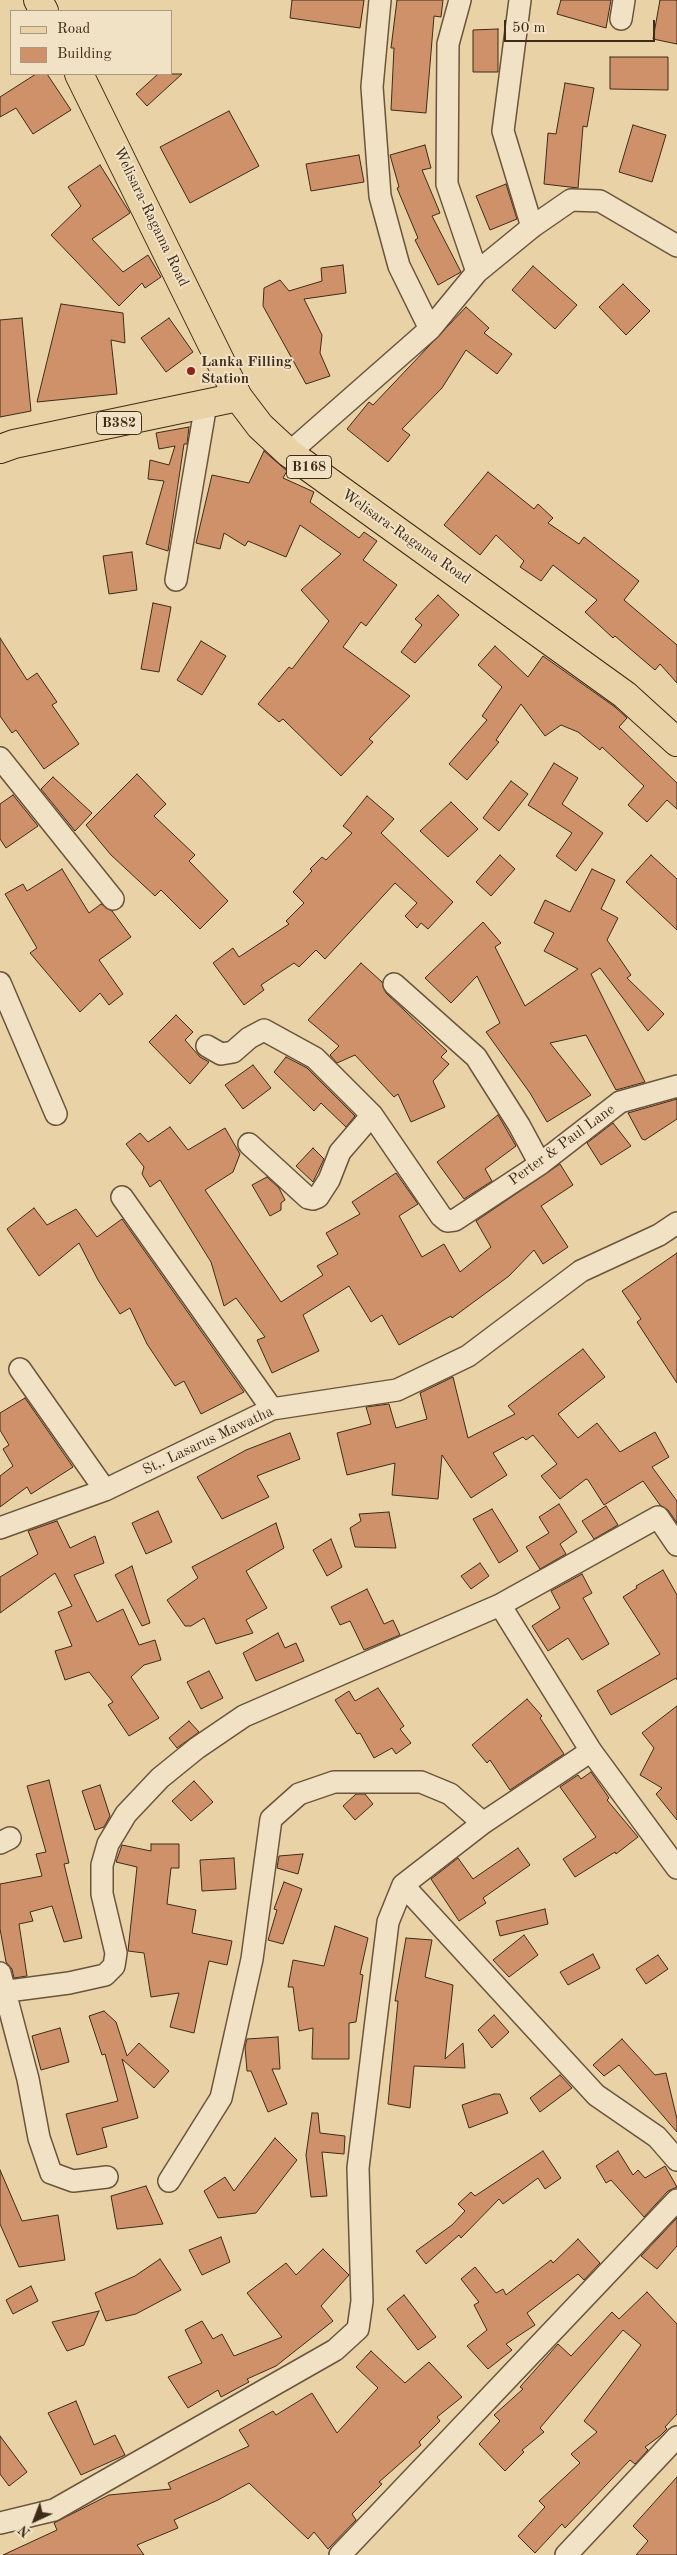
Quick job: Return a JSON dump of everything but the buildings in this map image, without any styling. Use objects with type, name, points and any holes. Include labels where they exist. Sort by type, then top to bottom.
[{"type":"main road","name":"Welisara-Ragama Road","points":[[79,75],[238,397],[260,426],[289,453],[626,695],[677,742]]},
{"type":"main road","name":"B382","points":[[0,449],[14,444],[238,397]]},
{"type":"street","points":[[380,0],[372,87],[380,196],[399,266],[430,329]]},
{"type":"street","points":[[460,0],[448,44],[447,184],[477,272]]},
{"type":"street","points":[[520,0],[503,132],[532,227]]},
{"type":"street","points":[[289,453],[430,329],[477,272],[532,227],[571,200],[600,201],[677,246]]},
{"type":"street","points":[[176,580],[206,404]]},
{"type":"street","points":[[0,758],[113,899]]},
{"type":"street","points":[[0,983],[56,1114]]},
{"type":"street","points":[[394,984],[476,1057],[519,1125],[540,1164]]},
{"type":"street","points":[[208,1046],[222,1054],[233,1052],[249,1038],[264,1030],[273,1033],[315,1058],[372,1115],[340,1152],[329,1180],[318,1197],[313,1199],[308,1198],[249,1144]]},
{"type":"street","name":"Perter & Paul Lane","points":[[372,1115],[447,1222],[455,1220],[540,1164],[620,1102],[677,1086]]},
{"type":"street","points":[[122,1197],[272,1409]]},
{"type":"street","name":"St,. Lasarus Mawatha","points":[[0,1528],[105,1490],[272,1409],[397,1390],[468,1356],[581,1271],[659,1235],[677,1223]]},
{"type":"street","points":[[20,1369],[105,1490]]},
{"type":"street","points":[[107,2177],[73,2181],[51,2173],[39,2138],[28,2080],[2,1985],[69,1984],[105,1975],[114,1966],[116,1953],[102,1894],[102,1864],[108,1844],[126,1814],[160,1778],[197,1748],[244,1716],[500,1605],[658,1517],[677,1545]]},
{"type":"street","points":[[500,1605],[591,1751],[677,1868]]},
{"type":"street","points":[[0,2524],[54,2510],[335,2350],[358,2329],[362,2301],[358,2168],[388,1922],[403,1886],[483,1822],[591,1751]]},
{"type":"street","points":[[169,2181],[221,2098],[252,1960],[271,1819],[299,1794],[334,1782],[421,1782],[450,1794],[483,1822]]},
{"type":"street","points":[[403,1886],[596,2094],[657,2137],[677,2160]]},
{"type":"street","points":[[340,2555],[677,2200]]},
{"type":"street","points":[[566,2555],[677,2437]]},
{"type":"place","name":"Lanka Filling Station","points":[[191,371]]}]
